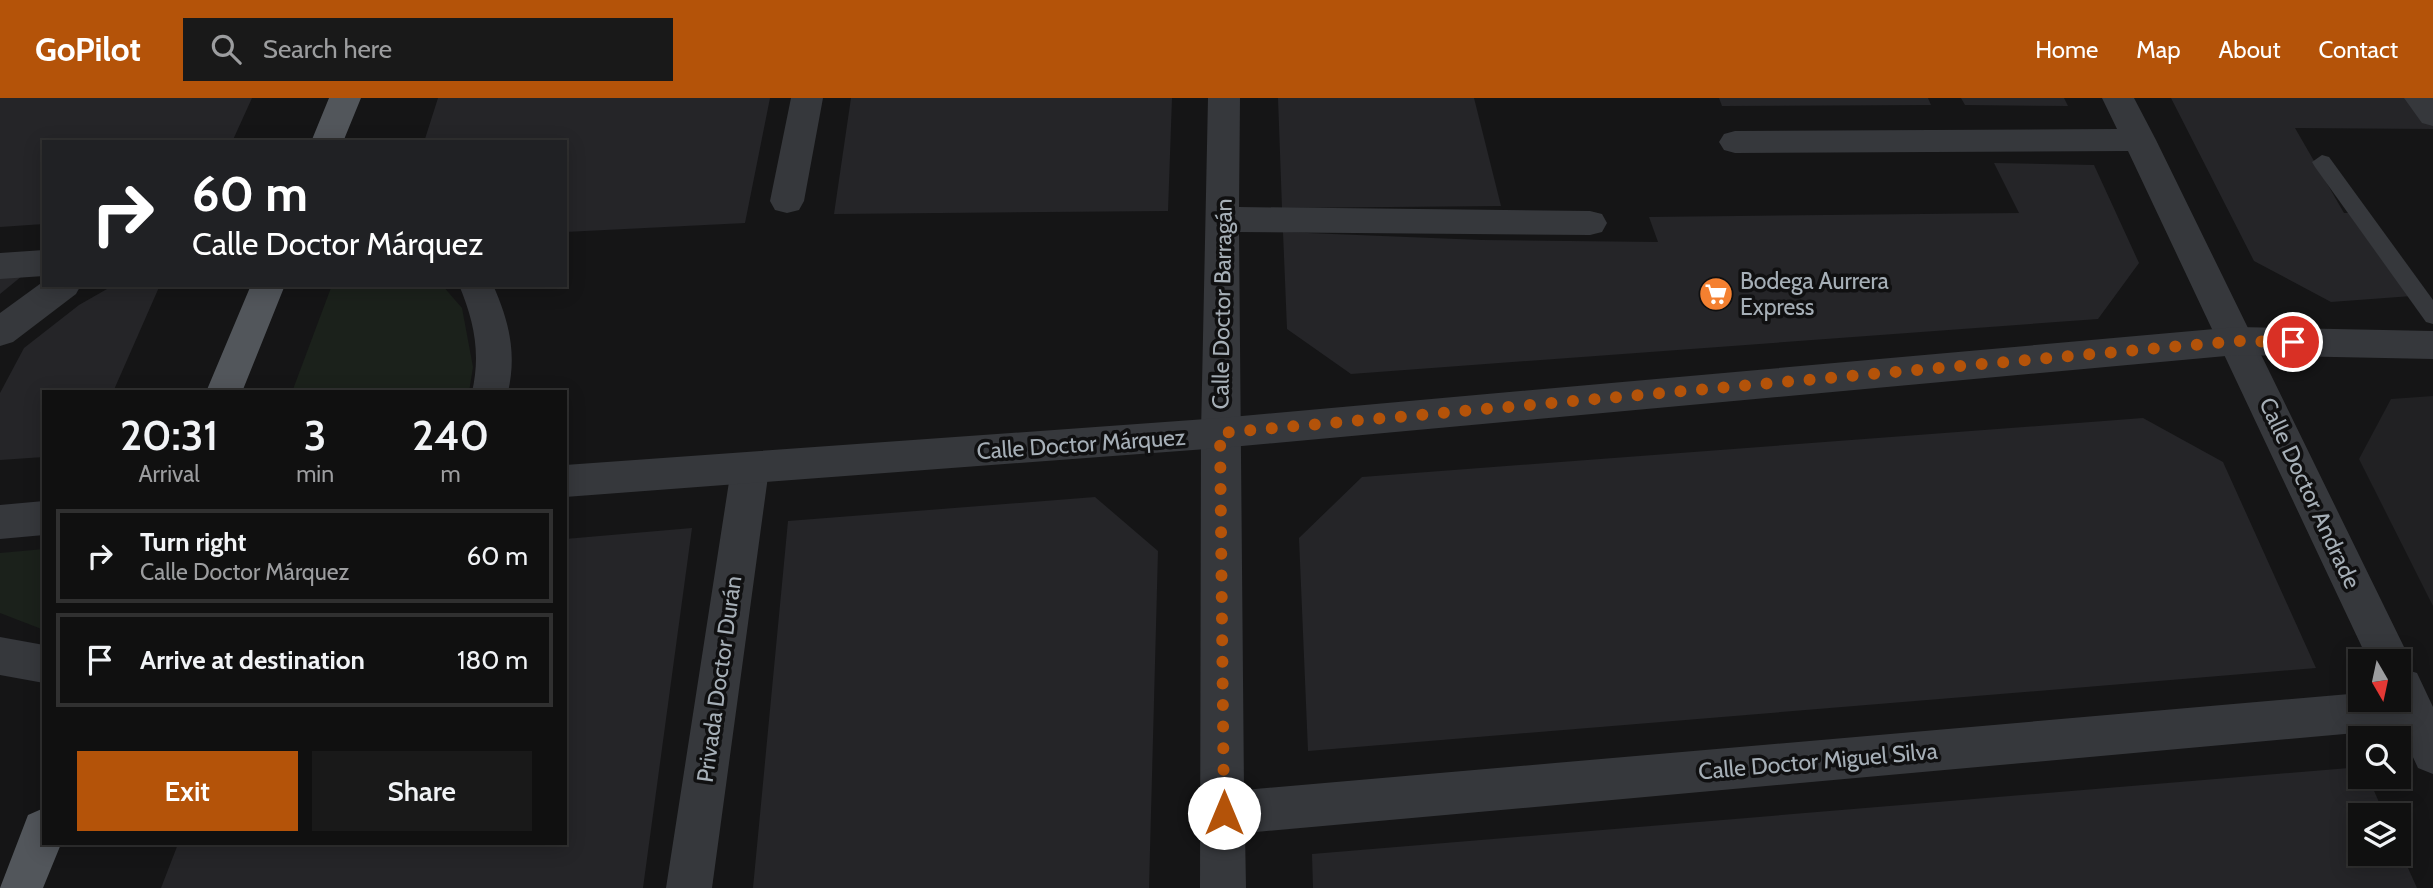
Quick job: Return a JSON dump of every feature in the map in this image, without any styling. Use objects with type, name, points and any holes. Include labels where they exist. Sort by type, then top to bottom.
[{"type":"main road","points":[[328,140],[345,98]]},
{"type":"main road","points":[[225,390],[267,287]]},
{"type":"main road","points":[[20,888],[42,835]]},
{"type":"street","points":[[787,201],[807,98]]},
{"type":"street","name":"Calle Doctor Barragán","points":[[1223,888],[1220,433],[1224,98]]},
{"type":"street","name":"Calle Doctor Andrade","points":[[2118,98],[2384,649]]},
{"type":"street","points":[[2420,98],[2433,115]]},
{"type":"street","points":[[1735,142],[2140,140]]},
{"type":"street","points":[[1224,219],[1590,223]]},
{"type":"street","points":[[0,267],[42,263]]},
{"type":"street","points":[[0,332],[61,287]]},
{"type":"street","points":[[477,287],[493,324],[495,375],[491,390]]},
{"type":"street","name":"Calle Doctor Márquez","points":[[567,481],[1220,433],[2237,341],[2433,345]]},
{"type":"street","name":"Privada Doctor Durán","points":[[689,888],[750,469]]},
{"type":"street","points":[[0,522],[42,518]]},
{"type":"street","points":[[0,656],[42,664]]},
{"type":"street","name":"Calle Doctor Miguel Silva","points":[[1224,813],[2348,701]]},
{"type":"street","points":[[2412,710],[2433,753]]},
{"type":"lane","points":[[2322,162],[2433,316]]},
{"type":"shaded area","points":[[331,287],[444,287],[462,308],[473,367],[469,390],[293,390]]},
{"type":"shaded area","points":[[2433,396],[2433,606],[2359,459],[2391,399]]},
{"type":"shaded area","points":[[42,549],[42,629],[0,613],[0,553]]},
{"type":"building","points":[[0,98],[252,98],[233,140],[42,140],[42,224],[0,227]]},
{"type":"building","points":[[438,98],[770,98],[745,223],[567,232],[567,140],[425,140]]},
{"type":"building","points":[[851,98],[1172,98],[1168,211],[834,214]]},
{"type":"building","points":[[1278,98],[1474,98],[1501,206],[1282,208]]},
{"type":"building","points":[[1719,98],[1928,98],[1931,105],[1722,106]]},
{"type":"building","points":[[1961,98],[2064,98],[2068,106],[1965,105]]},
{"type":"building","points":[[2171,98],[2411,98],[2433,125],[2433,129],[2295,128],[2344,213],[2351,213],[2412,296],[2331,302],[2254,261]]},
{"type":"building","points":[[1994,163],[2094,165],[2139,263],[2098,319],[1351,374],[1287,329],[1283,232],[1482,240],[1658,242],[1649,217],[2019,213]]},
{"type":"building","points":[[22,276],[0,294],[0,278]]},
{"type":"building","points":[[110,287],[159,287],[114,390],[42,390],[42,457],[0,460],[0,393],[24,348],[79,305]]},
{"type":"building","points":[[2143,418],[2223,462],[2316,668],[1308,751],[1299,538],[1362,477]]},
{"type":"building","points":[[1095,497],[1158,551],[1149,888],[753,888],[788,521]]},
{"type":"building","points":[[692,528],[643,888],[161,888],[178,845],[567,845],[567,539]]},
{"type":"building","points":[[2348,768],[2348,789],[2373,789],[2379,803],[2348,803],[2348,866],[2407,866],[2417,888],[1313,888],[1312,854]]},
{"type":"place","name":"Bodega Aurrera Express","points":[[1716,294]]},
{"type":"route","points":[[1224,813],[1220,433],[2237,341],[2293,342]]}]
